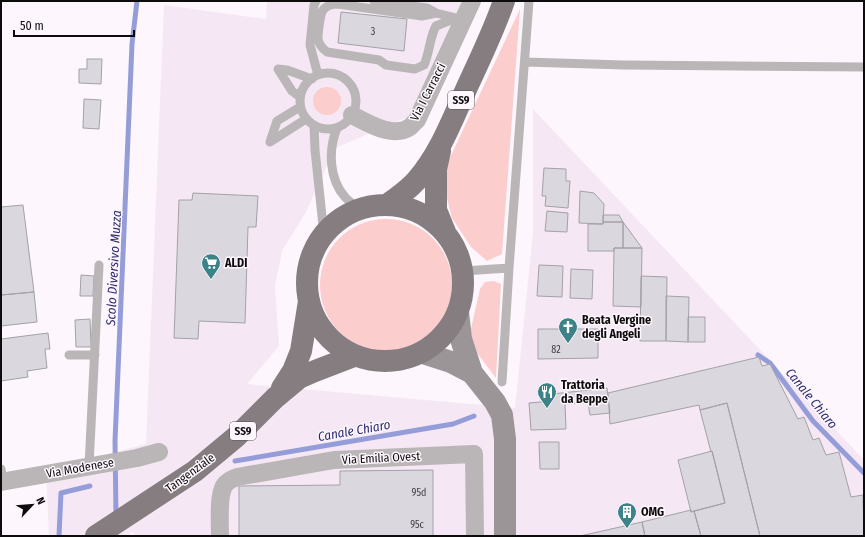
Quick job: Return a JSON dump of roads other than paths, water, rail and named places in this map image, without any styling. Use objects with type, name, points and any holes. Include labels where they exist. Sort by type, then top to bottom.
[{"type":"main road","name":"SS9","points":[[442,142],[504,1]]},
{"type":"main road","points":[[388,204],[403,194],[416,181],[430,163],[442,142]]},
{"type":"main road","points":[[442,142],[436,169],[436,210],[445,232],[460,257],[464,285],[463,299],[452,325],[444,336],[423,353],[406,359],[389,362],[371,361],[354,356],[338,346],[325,334],[315,318],[309,301],[307,279],[311,258],[320,239],[334,223],[351,212],[369,206],[388,204],[401,206],[425,215],[445,232]]},
{"type":"main road","name":"Tangenziale","points":[[275,398],[293,371],[301,351],[309,301]]},
{"type":"main road","points":[[458,312],[462,339],[472,373],[498,409],[505,439],[505,536]]},
{"type":"main road","points":[[423,353],[450,362],[472,373]]},
{"type":"main road","name":"Tangenziale","points":[[96,536],[201,466],[237,436],[275,398],[299,378],[315,370],[354,356]]},
{"type":"street","name":"Via I Carracci","points":[[352,115],[386,130],[397,131],[410,127],[417,120],[459,19],[472,1]]},
{"type":"street","name":"Via Modenese","points":[[2,477],[138,458],[159,452]]},
{"type":"street","name":"Via Emilia Ovest","points":[[220,536],[221,499],[224,487],[229,481],[237,477],[334,460],[474,454],[475,536]]},
{"type":"lane","points":[[315,77],[310,45],[314,5],[316,1]]},
{"type":"lane","points":[[374,1],[427,8],[436,13],[459,19]]},
{"type":"lane","points":[[502,382],[509,268],[530,1]]},
{"type":"lane","points":[[436,13],[422,16],[338,4],[329,5],[321,14],[318,40],[322,48],[327,52],[379,60],[386,66],[415,69],[424,65],[429,55],[432,32],[436,26],[459,19]]},
{"type":"lane","points":[[525,62],[624,65],[864,67]]},
{"type":"lane","points":[[300,97],[292,91],[278,69],[315,77]]},
{"type":"lane","points":[[328,73],[337,75],[349,83],[356,95],[356,104],[352,115],[342,126],[325,130],[306,119],[300,107],[300,97],[303,88],[315,77],[328,73]]},
{"type":"lane","points":[[300,107],[277,120],[270,142],[306,119]]},
{"type":"lane","points":[[314,125],[315,150],[324,235]]},
{"type":"lane","points":[[337,128],[331,152],[332,169],[337,184],[345,197],[360,209]]},
{"type":"lane","points":[[94,465],[94,355],[99,265]]},
{"type":"lane","points":[[463,271],[509,268]]},
{"type":"lane","points":[[69,356],[94,355]]},
{"type":"waterway","name":"Scolo Diversivo Muzza","points":[[116,515],[115,441],[132,44],[137,1]]},
{"type":"waterway","name":"Canale Chiaro","points":[[758,355],[770,363],[813,421],[864,473]]},
{"type":"waterway","name":"Canale Chiaro","points":[[235,461],[453,424],[474,416]]},
{"type":"waterway","name":"Canale Chiaro","points":[[59,536],[61,493],[90,486]]},
{"type":"place","name":"ALDI","points":[[211,280]]},
{"type":"place","name":"Beata Vergine degli Angeli","points":[[568,344]]},
{"type":"place","name":"Trattoria da Beppe","points":[[547,409]]},
{"type":"place","name":"OMG","points":[[627,529]]}]
